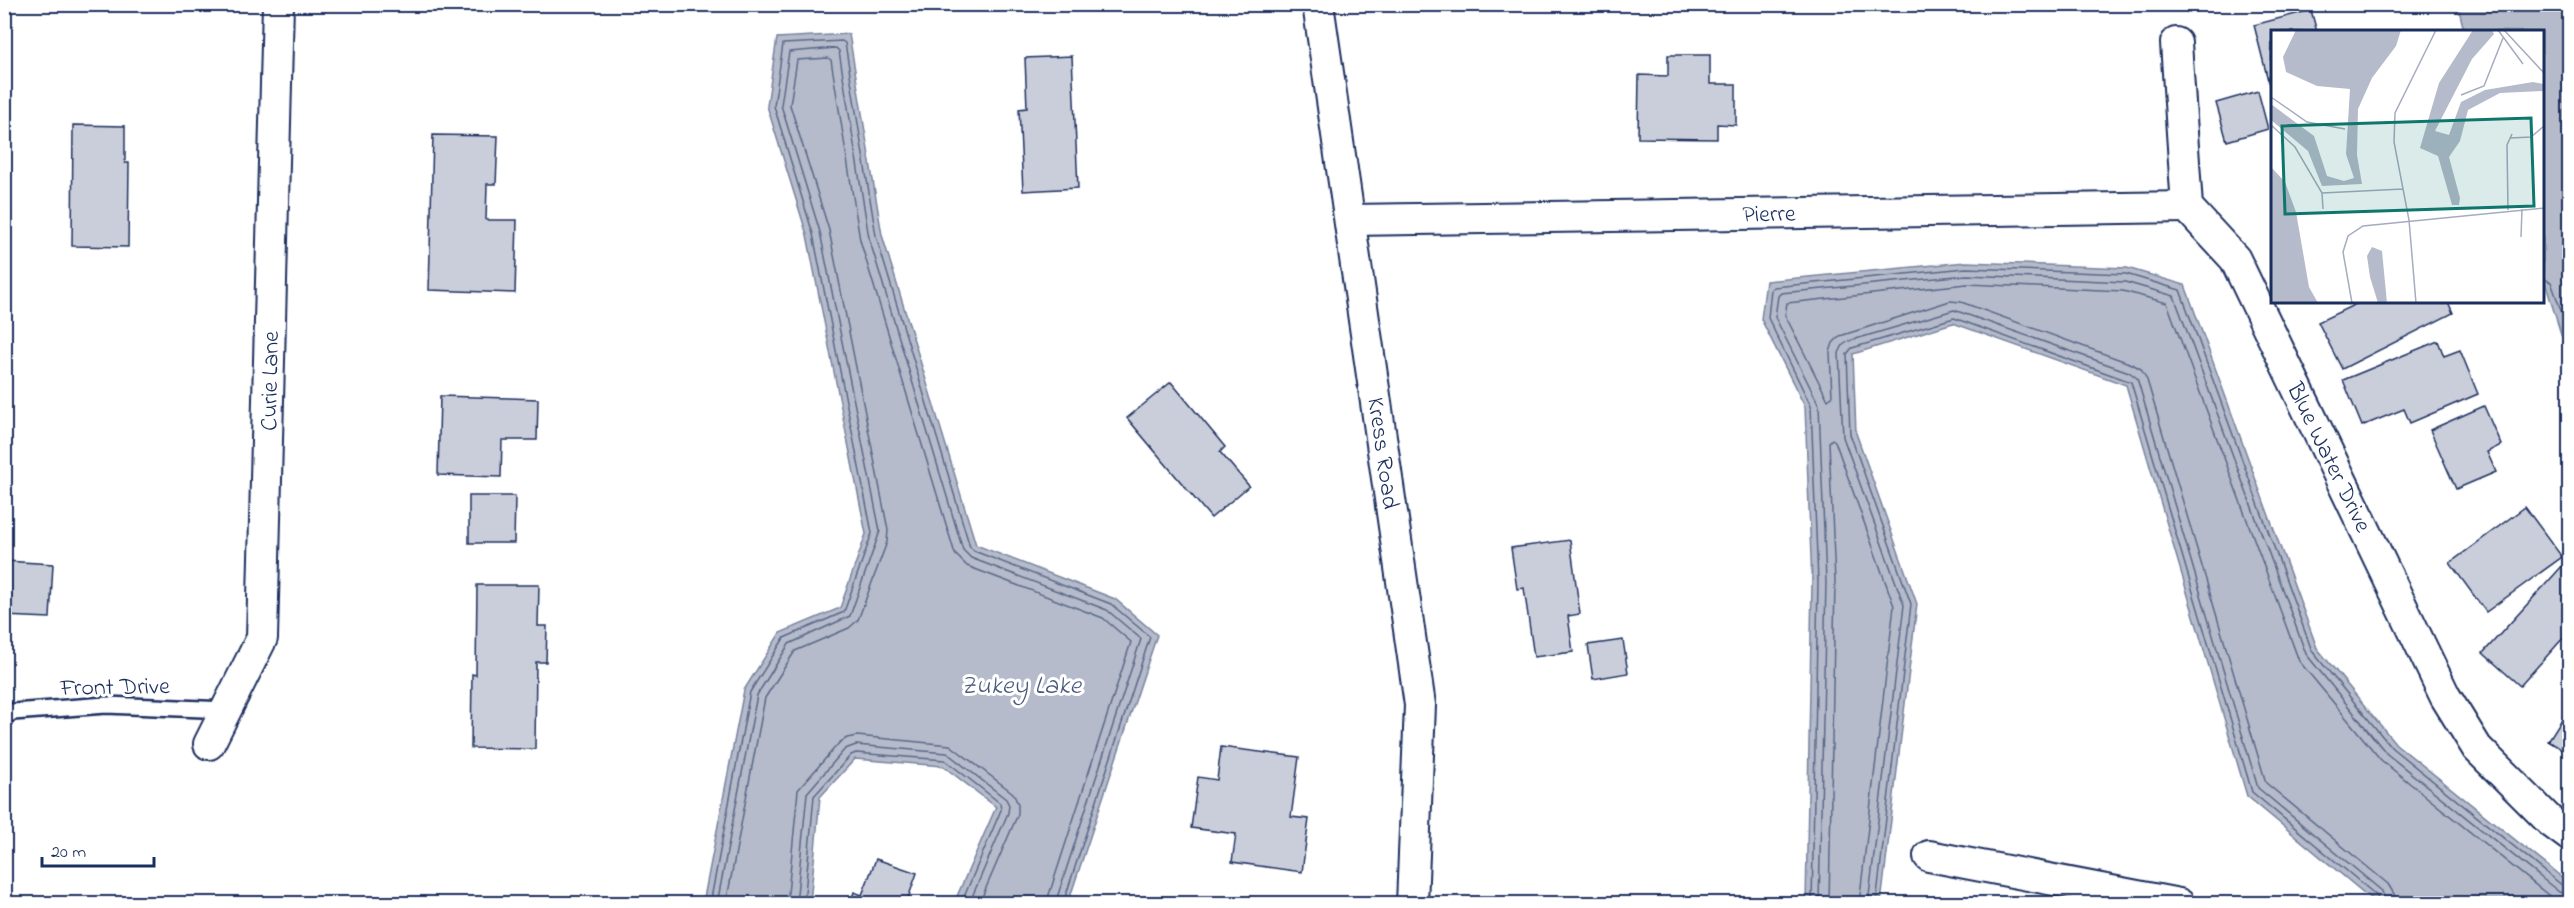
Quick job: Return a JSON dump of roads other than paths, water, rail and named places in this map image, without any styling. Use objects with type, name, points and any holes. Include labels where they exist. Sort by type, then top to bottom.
[{"type":"street","name":"Curie Lane","points":[[209,744],[262,638],[278,4]]},
{"type":"street","name":"Kress Road","points":[[1318,4],[1420,705],[1412,903]]},
{"type":"street","points":[[2176,43],[2187,207]]},
{"type":"street","name":"Pierre","points":[[1350,220],[2187,207]]},
{"type":"street","name":"Blue Water Drive","points":[[2187,207],[2235,260],[2445,696],[2477,748],[2551,822],[2570,836]]},
{"type":"street","points":[[1929,856],[2179,903]]},
{"type":"lane","name":"Front Drive","points":[[4,717],[14,712],[106,705],[227,710]]},
{"type":"water","points":[[2458,5],[2569,5],[2569,347],[2561,334],[2544,279],[2544,30],[2464,30]]},
{"type":"water","name":"Zukey Lake","points":[[849,34],[882,235],[976,545],[1115,599],[1157,635],[1068,903],[954,903],[996,807],[943,766],[855,759],[820,797],[810,903],[703,903],[744,690],[780,633],[840,608],[866,534],[807,235],[767,106],[777,38]]},
{"type":"water","points":[[1966,262],[2127,268],[2185,285],[2317,648],[2396,744],[2569,883],[2569,903],[2376,903],[2247,796],[2126,385],[1953,323],[1853,354],[1856,433],[1917,604],[1881,903],[1806,903],[1812,582],[1805,407],[1761,319],[1766,281]]}]
